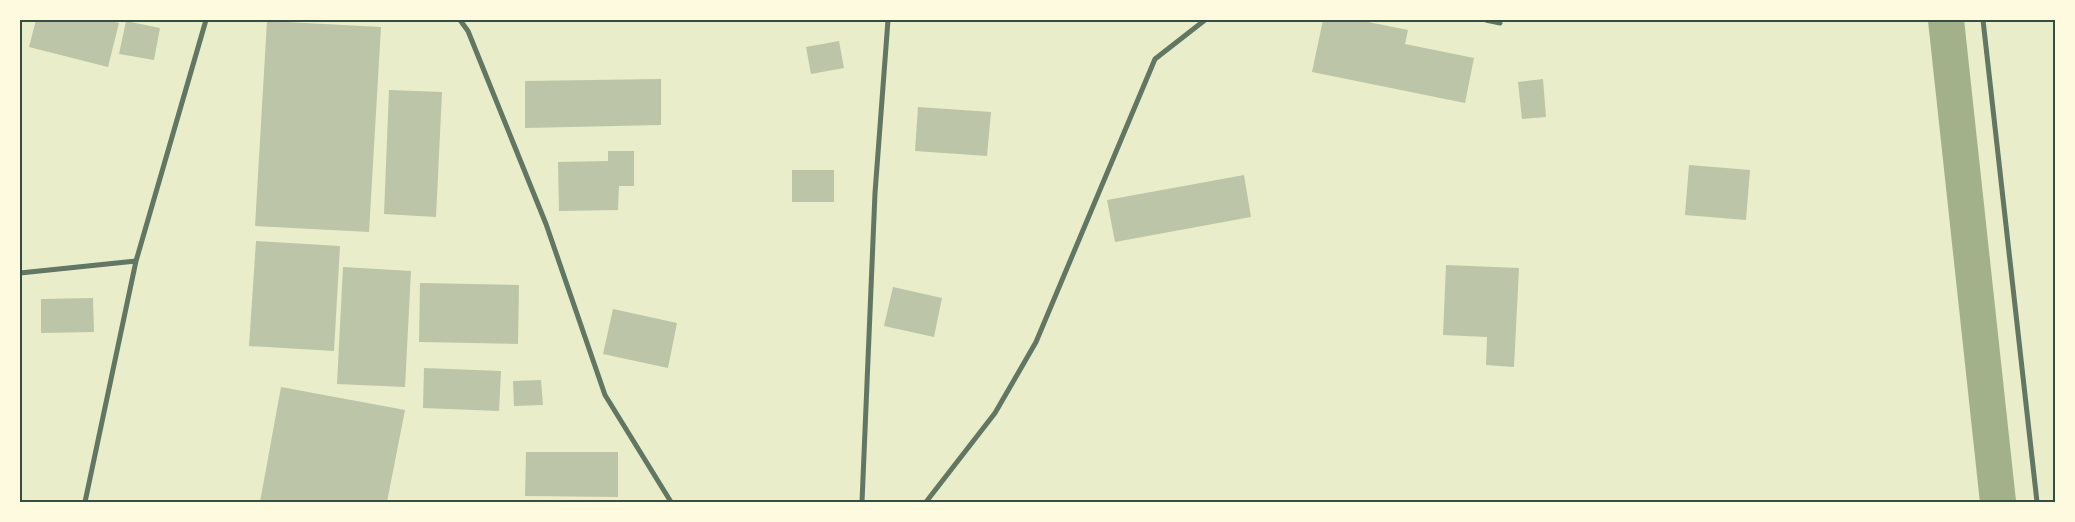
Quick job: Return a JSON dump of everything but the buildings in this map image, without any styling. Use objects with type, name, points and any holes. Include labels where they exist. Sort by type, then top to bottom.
[{"type":"street","points":[[85,502],[136,261],[206,20]]},
{"type":"street","points":[[460,20],[468,31],[546,224],[605,395],[671,502]]},
{"type":"street","points":[[862,502],[875,193],[888,20]]},
{"type":"street","points":[[926,502],[995,413],[1036,342],[1155,59],[1204,20]]},
{"type":"street","points":[[1486,20],[1500,23]]},
{"type":"street","points":[[1983,20],[2037,502]]},
{"type":"street","points":[[20,273],[136,261]]},
{"type":"waterway","points":[[1946,20],[1998,502]]}]
